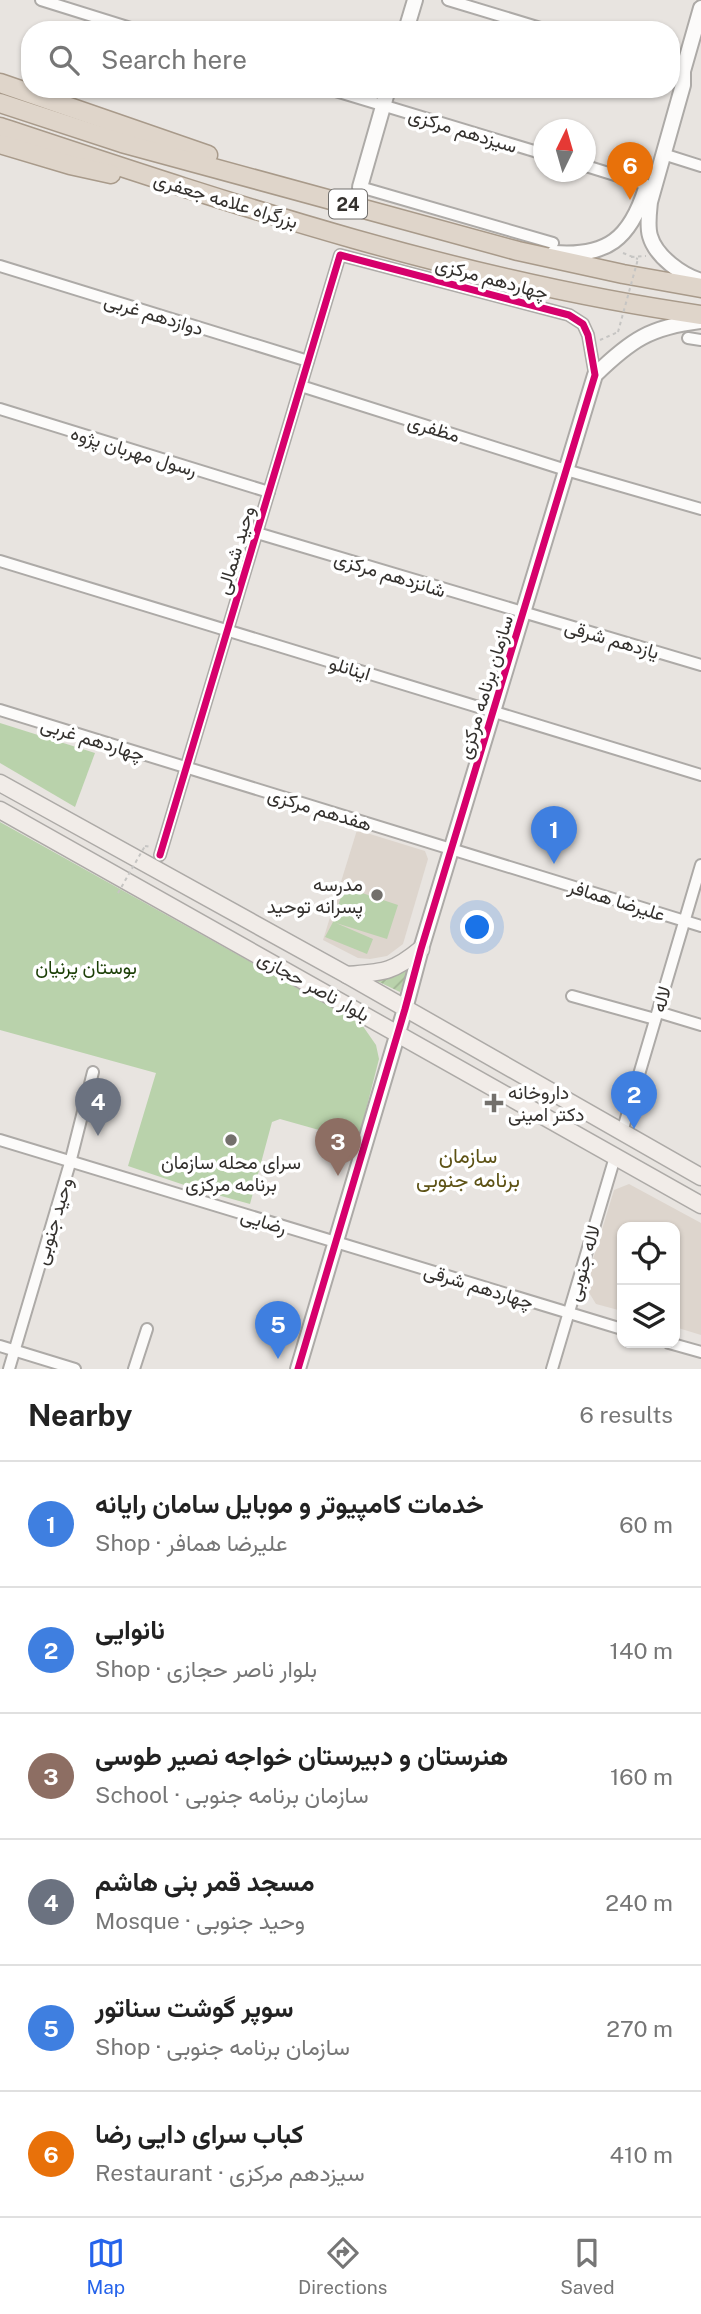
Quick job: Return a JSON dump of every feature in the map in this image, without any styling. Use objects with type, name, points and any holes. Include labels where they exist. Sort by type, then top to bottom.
[{"type":"highway","points":[[0,83],[21,90]]},
{"type":"highway","points":[[42,98],[313,194]]},
{"type":"highway","name":"بزرگراه علامه جعفری","points":[[0,103],[122,143],[517,251],[701,288]]},
{"type":"highway","name":"بزرگراه علامه جعفری","points":[[0,127],[206,195],[372,243],[518,281],[620,303],[701,314]]},
{"type":"highway","points":[[0,144],[70,165],[206,195]]},
{"type":"main road","name":"بلوار ناصر حجازی","points":[[0,783],[346,975],[701,1177]]},
{"type":"main road","name":"بلوار ناصر حجازی","points":[[0,810],[701,1205]]},
{"type":"main road","points":[[346,975],[392,970],[421,949]]},
{"type":"street","points":[[41,0],[108,21]]},
{"type":"street","points":[[409,21],[415,0]]},
{"type":"street","points":[[448,0],[517,21]]},
{"type":"street","points":[[680,61],[701,8]]},
{"type":"street","name":"سیزدهم مرکزی","points":[[358,98],[533,151]]},
{"type":"street","points":[[385,98],[360,187],[553,243]]},
{"type":"street","points":[[517,251],[568,254],[597,251],[620,238],[643,200],[671,98]]},
{"type":"street","points":[[678,98],[650,202],[650,236],[657,250],[672,265],[701,281]]},
{"type":"street","points":[[663,155],[701,166]]},
{"type":"street","points":[[596,169],[648,185]]},
{"type":"street","name":"وحید شمالی","points":[[160,855],[340,255]]},
{"type":"street","name":"چهاردهم مرکزی","points":[[340,255],[569,315],[583,324],[589,335],[595,375]]},
{"type":"street","name":"دوازدهم غربی","points":[[0,266],[308,361]]},
{"type":"street","points":[[595,375],[622,349],[648,334],[701,321]]},
{"type":"street","points":[[688,338],[701,340]]},
{"type":"street","name":"سازمان برنامه مرکزی","points":[[398,1033],[595,375]]},
{"type":"street","name":"مظفری","points":[[301,386],[566,470],[701,509]]},
{"type":"street","name":"رسول مهربان پژوه","points":[[0,409],[269,492]]},
{"type":"street","name":"شانزدهم مرکزی","points":[[257,533],[524,614]]},
{"type":"street","name":"اینانلو","points":[[0,561],[701,775]]},
{"type":"street","name":"یازدهم شرقی","points":[[524,614],[701,665]]},
{"type":"street","name":"چهاردهم غربی","points":[[0,710],[187,768]]},
{"type":"street","name":"هفدهم مرکزی","points":[[187,768],[453,850]]},
{"type":"street","name":"علیرضا همافر","points":[[453,850],[701,926]]},
{"type":"street","name":"لاله","points":[[622,1132],[701,865]]},
{"type":"street","points":[[572,996],[701,1025]]},
{"type":"street","points":[[299,1369],[398,1033]]},
{"type":"street","name":"وحید جنوبی","points":[[9,1369],[70,1163],[93,1072]]},
{"type":"street","name":"رضایی","points":[[0,1140],[336,1242]]},
{"type":"street","name":"لاله جنوبی","points":[[552,1369],[615,1157]]},
{"type":"street","name":"چهاردهم شرقی","points":[[336,1242],[617,1327]]},
{"type":"street","points":[[134,1369],[147,1329]]},
{"type":"street","points":[[0,1346],[75,1369]]},
{"type":"street","points":[[680,1346],[701,1352]]},
{"type":"path","points":[[603,339],[618,332],[638,259],[631,258]]},
{"type":"path","points":[[118,893],[145,846],[149,846]]},
{"type":"shaded area","name":"مدرسه پسرانه توحید","points":[[357,830],[425,851],[428,859],[403,944],[387,956],[370,959],[358,958],[323,940]]},
{"type":"shaded area","points":[[629,1184],[701,1223],[701,1335],[680,1329],[680,1222],[617,1222],[617,1310],[596,1304],[585,1286],[614,1190]]},
{"type":"green space","points":[[0,723],[95,753],[75,807],[0,763]]},
{"type":"green space","name":"بوستان پرنیان","points":[[0,822],[360,1022],[376,1045],[379,1059],[358,1141],[280,1119],[272,1122],[250,1204],[128,1166],[156,1073],[0,1030]]},
{"type":"green space","points":[[344,887],[398,905],[387,939],[336,923],[373,939],[367,954],[325,937],[333,922]]},
{"type":"green space","points":[[409,966],[400,992],[377,981]]},
{"type":"cycle path","points":[[160,855],[340,255],[569,315],[583,324],[588,335],[595,375],[421,949],[298,1369]]},
{"type":"place","name":"کباب سرای دایی رضا","points":[[630,200]]},
{"type":"place","name":"خدمات کامپیوتر و موبایل سامان رایانه","points":[[554,864]]},
{"type":"place","name":"مدرسه پسرانه توحید","points":[[377,895]]},
{"type":"place","name":"داروخانه دکتر امینی","points":[[494,1103]]},
{"type":"place","name":"نانوایی","points":[[634,1129]]},
{"type":"place","name":"مسجد قمر بنی هاشم","points":[[98,1136]]},
{"type":"place","name":"سرای محله سازمان برنامه مرکزی","points":[[231,1140]]},
{"type":"place","name":"هنرستان و دبیرستان خواجه نصیر طوسی","points":[[338,1176]]},
{"type":"place","name":"سوپر گوشت سناتور","points":[[278,1359]]},
{"type":"district","name":"سازمان برنامه جنوبی","points":[[468,1167]]}]
